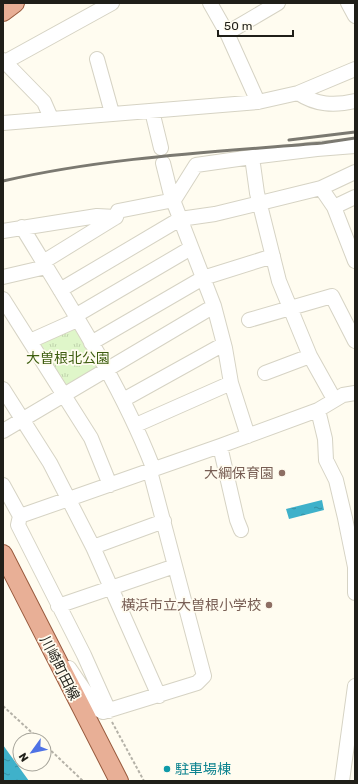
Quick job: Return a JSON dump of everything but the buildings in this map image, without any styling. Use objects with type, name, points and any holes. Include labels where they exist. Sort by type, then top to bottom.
[{"type":"main road","points":[[3,12],[15,3]]},
{"type":"main road","name":"川崎町田線","points":[[3,554],[119,781]]},
{"type":"street","points":[[51,118],[44,102],[4,61],[112,3]]},
{"type":"street","points":[[210,3],[227,33],[258,102]]},
{"type":"street","points":[[227,33],[278,3]]},
{"type":"street","points":[[348,3],[355,16]]},
{"type":"street","points":[[97,59],[112,113]]},
{"type":"street","points":[[3,123],[258,102],[298,93],[355,69]]},
{"type":"street","points":[[298,93],[308,100],[316,102],[339,104],[355,101]]},
{"type":"street","points":[[152,111],[161,148]]},
{"type":"street","points":[[3,277],[44,264],[116,217],[118,210],[174,200],[196,165],[317,149],[355,146]]},
{"type":"street","points":[[252,157],[260,204],[279,281],[310,356],[334,399]]},
{"type":"street","points":[[163,163],[180,219],[214,306],[224,344],[231,383],[248,436]]},
{"type":"street","points":[[60,290],[180,219],[216,214],[321,188],[355,172]]},
{"type":"street","points":[[321,188],[334,208],[355,261]]},
{"type":"street","points":[[334,208],[355,197]]},
{"type":"street","points":[[3,231],[97,216],[116,217]]},
{"type":"street","points":[[22,228],[91,343],[136,425],[152,465],[150,471],[204,676],[197,683],[159,696],[103,712],[97,709],[67,666],[56,659]]},
{"type":"street","points":[[30,341],[76,318],[191,248]]},
{"type":"street","points":[[91,343],[203,278],[273,256]]},
{"type":"street","points":[[249,320],[332,296],[355,341]]},
{"type":"street","points":[[3,299],[91,438],[110,485]]},
{"type":"street","points":[[3,430],[214,306]]},
{"type":"street","points":[[123,400],[224,344]]},
{"type":"street","points":[[265,373],[310,356]]},
{"type":"street","points":[[136,425],[231,383]]},
{"type":"street","points":[[3,390],[50,464],[93,547],[159,696]]},
{"type":"street","points":[[20,516],[248,436],[318,410],[334,399],[343,395],[355,393]]},
{"type":"street","points":[[318,410],[325,440],[326,460],[336,480],[350,517],[355,567],[355,593]]},
{"type":"street","points":[[220,446],[237,520],[241,530]]},
{"type":"street","points":[[3,485],[20,516],[18,525],[109,711]]},
{"type":"street","points":[[93,547],[164,521]]},
{"type":"street","points":[[58,606],[174,566]]},
{"type":"street","points":[[342,781],[352,730],[355,686]]},
{"type":"path","points":[[3,706],[31,732]]},
{"type":"path","points":[[109,711],[111,721],[144,781]]},
{"type":"path","points":[[52,752],[83,781]]},
{"type":"green space","name":"大曽根北公園","points":[[75,327],[99,367],[64,390],[37,343]]},
{"type":"water","points":[[322,500],[324,510],[289,519],[286,509]]},
{"type":"water","points":[[3,745],[12,757],[12,772],[22,772],[29,781],[3,781]]},
{"type":"railway","points":[[289,140],[355,132]]},
{"type":"railway","points":[[3,181],[82,166],[161,156],[322,143],[355,138]]},
{"type":"place","name":"大綱保育園","points":[[282,473]]},
{"type":"place","name":"横浜市立大曽根小学校","points":[[269,605]]},
{"type":"place","name":"駐車場棟","points":[[167,769]]}]
